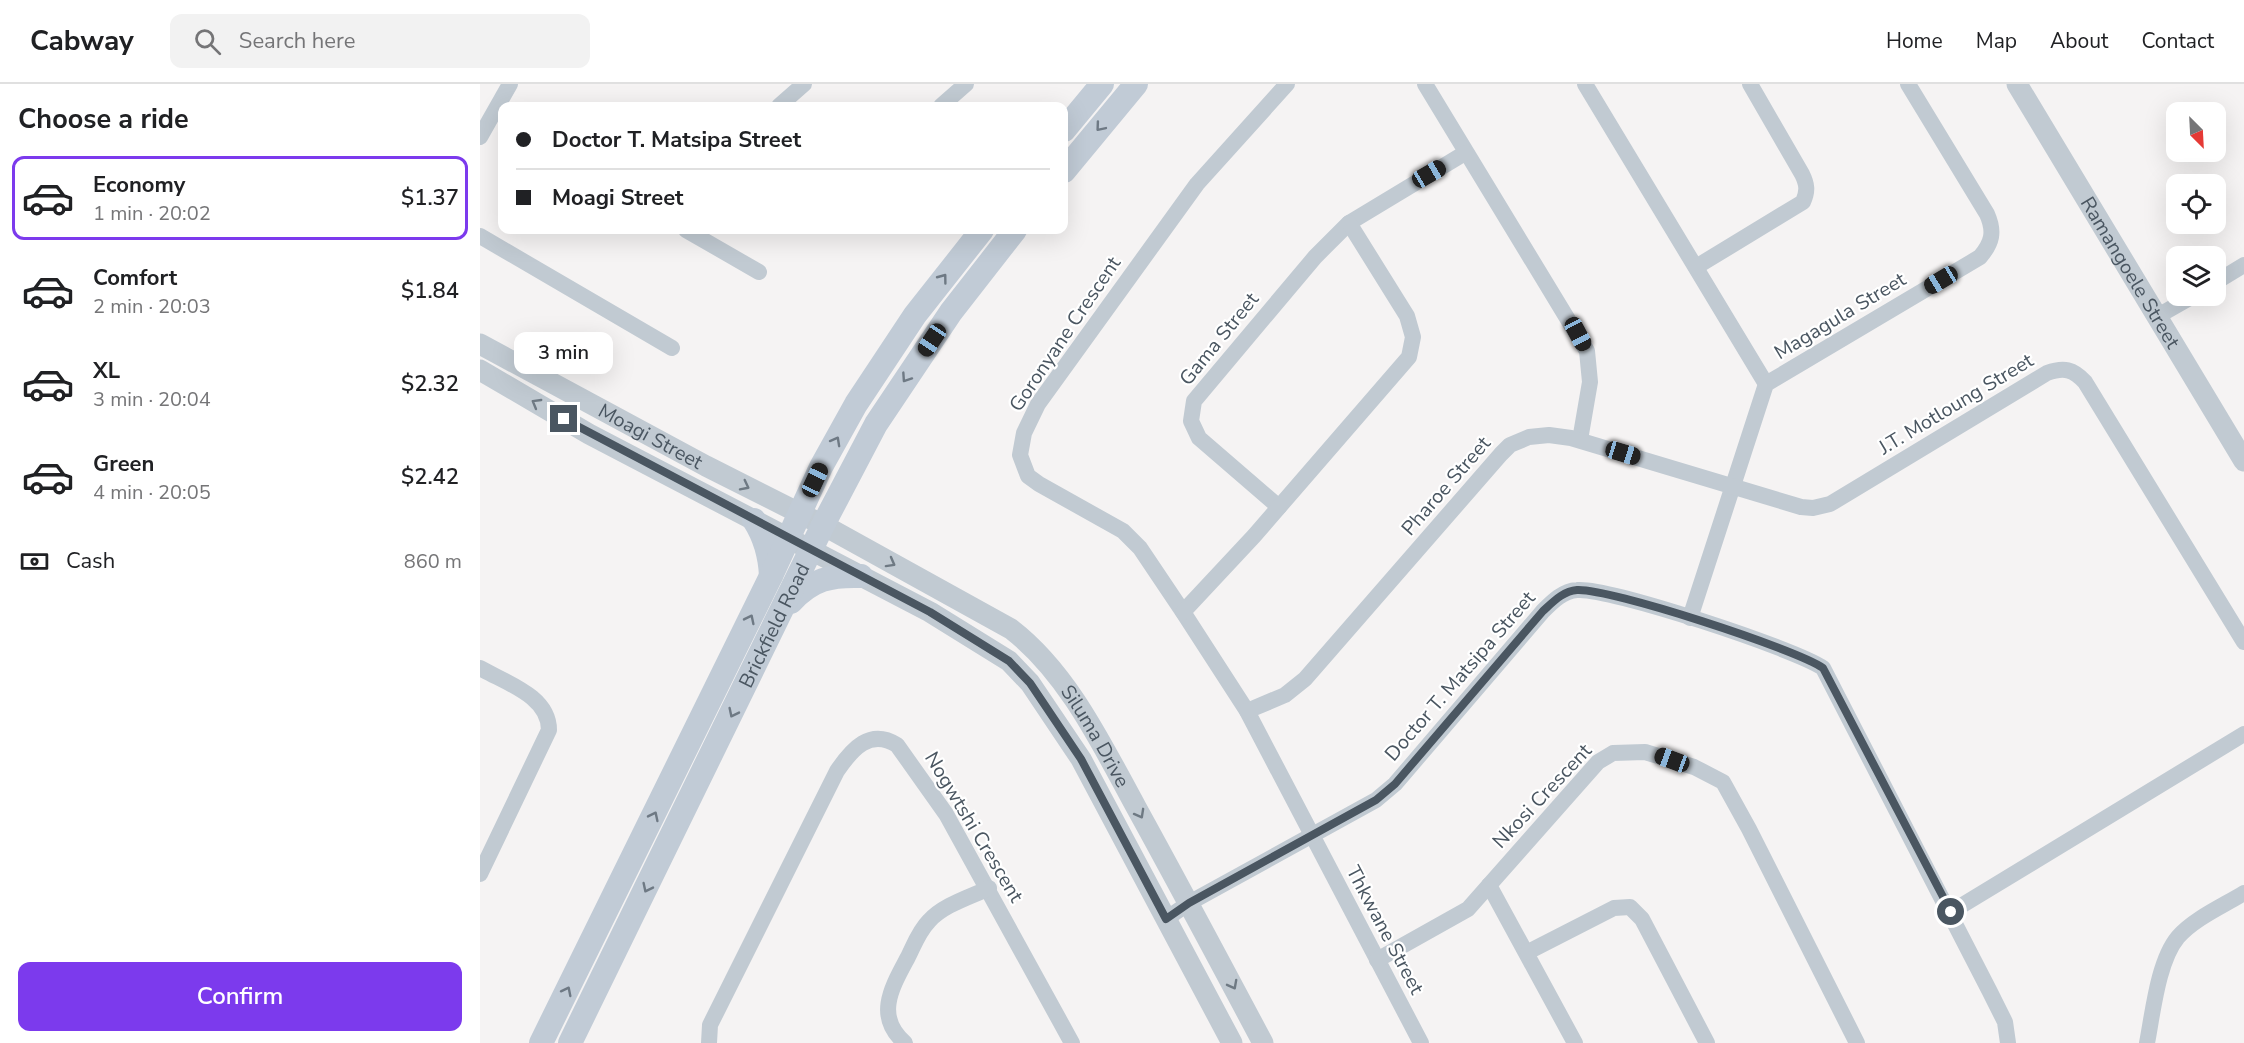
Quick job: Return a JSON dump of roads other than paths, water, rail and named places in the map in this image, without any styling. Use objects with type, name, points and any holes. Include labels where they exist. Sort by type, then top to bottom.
[{"type":"main road","points":[[1068,125],[1102,84]]},
{"type":"main road","points":[[1068,166],[1136,84]]},
{"type":"main road","name":"Brickfield Road","points":[[541,1043],[771,576],[821,467],[856,404],[915,315],[979,234]]},
{"type":"main road","name":"Brickfield Road","points":[[570,1043],[823,525],[876,424],[951,312],[1013,234]]},
{"type":"main road","points":[[754,520],[770,554],[771,576]]},
{"type":"main road","points":[[780,616],[800,592],[821,578],[861,576]]},
{"type":"street","points":[[503,102],[510,84]]},
{"type":"street","points":[[784,102],[804,84]]},
{"type":"street","points":[[946,102],[966,84]]},
{"type":"street","name":"Goronyane Crescent","points":[[1287,84],[1197,184],[1044,395],[1028,424],[1021,444],[1022,466],[1028,476],[1123,531],[1140,548],[1247,711],[1311,836]]},
{"type":"street","points":[[1425,84],[1587,351],[1590,382],[1580,440]]},
{"type":"street","name":"Magagula Street","points":[[1585,84],[1766,384]]},
{"type":"street","points":[[1696,267],[1803,202],[1806,196],[1802,174],[1750,84]]},
{"type":"street","name":"Magagula Street","points":[[1690,618],[1766,384],[1980,257],[1989,245],[1992,231],[1987,214],[1908,84]]},
{"type":"street","name":"Ramangoele Street","points":[[2017,84],[2244,461]]},
{"type":"street","points":[[480,137],[497,119]]},
{"type":"street","name":"Gama Street","points":[[1279,507],[1199,438],[1191,421],[1194,401],[1315,257],[1349,223],[1465,153]]},
{"type":"street","points":[[1184,612],[1402,369],[1413,348],[1413,337],[1407,316],[1349,223]]},
{"type":"street","points":[[693,234],[759,272]]},
{"type":"street","points":[[480,236],[672,348]]},
{"type":"street","points":[[2226,276],[2244,265]]},
{"type":"street","points":[[2156,317],[2175,306]]},
{"type":"street","name":"Moagi Street","points":[[480,344],[823,525]]},
{"type":"street","name":"Moagi Street","points":[[480,370],[589,434],[812,550]]},
{"type":"street","name":"J.T. Motloung Street","points":[[1731,487],[1801,507],[1824,506],[2047,373],[2068,370],[2085,382],[2244,642]]},
{"type":"street","name":"Pharoe Street","points":[[1247,711],[1286,695],[1305,679],[1510,445],[1519,440],[1539,435],[1580,440],[1731,487]]},
{"type":"street","name":"Siluma Drive","points":[[823,525],[1011,629],[1031,645],[1050,668],[1103,747],[1263,1043]]},
{"type":"street","name":"Siluma Drive","points":[[812,550],[978,640],[1019,670],[1081,759],[1232,1043]]},
{"type":"street","name":"Doctor T. Matsipa Street","points":[[1166,919],[1189,903],[1364,808],[1385,793],[1543,611],[1568,592],[1583,590],[1610,595],[1690,618],[1800,657],[1823,668],[1951,912],[2002,1016],[2008,1043]]},
{"type":"street","points":[[480,668],[538,702],[549,720],[546,741],[480,874]]},
{"type":"street","points":[[1951,912],[2244,734]]},
{"type":"street","name":"Nogwtshi Crescent","points":[[709,1043],[710,1025],[837,771],[854,748],[864,741],[875,738],[888,740],[907,756],[946,814],[989,888],[1072,1043]]},
{"type":"street","name":"Nkosi Crescent","points":[[1377,960],[1468,909],[1579,783],[1608,754],[1628,750],[1645,752],[1694,767],[1723,782],[1857,1043]]},
{"type":"street","name":"Thkwane Street","points":[[1311,836],[1421,1043]]},
{"type":"street","points":[[1489,885],[1528,952],[1575,1043]]},
{"type":"street","points":[[905,1043],[889,1022],[888,1000],[919,935],[929,921],[938,914],[989,888]]},
{"type":"street","points":[[2147,1043],[2164,965],[2174,944],[2187,929],[2242,899]]},
{"type":"street","points":[[1528,952],[1614,908],[1630,907],[1642,919],[1707,1043]]}]
